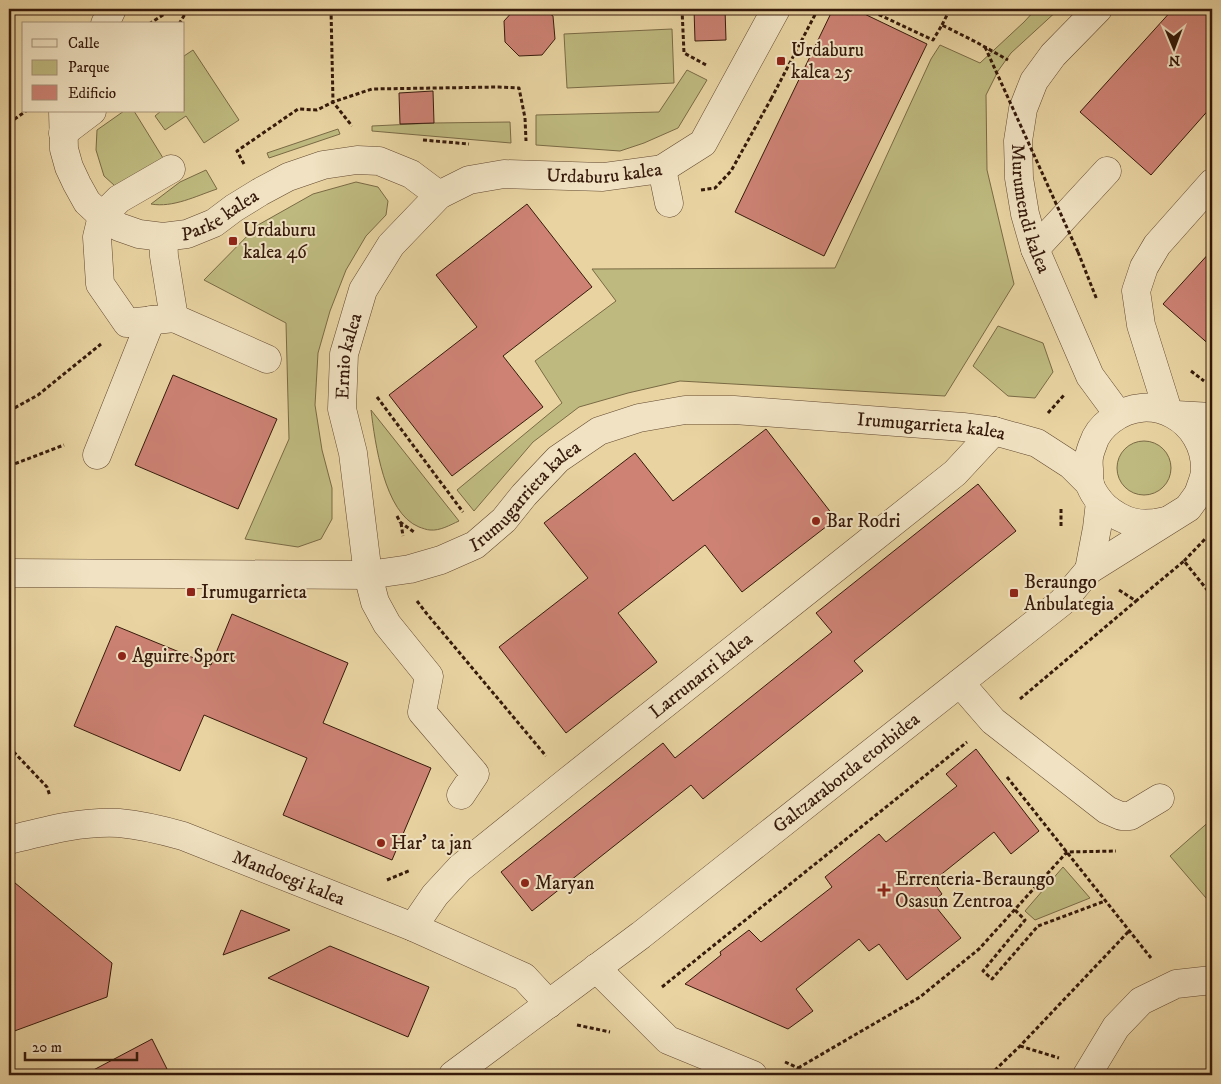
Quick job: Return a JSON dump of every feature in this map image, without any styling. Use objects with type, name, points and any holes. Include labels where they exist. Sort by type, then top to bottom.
[{"type":"street","points":[[106,22],[112,9]]},
{"type":"street","name":"Urdaburu kalea","points":[[439,195],[469,180],[504,174],[603,178],[662,169],[703,143],[776,9]]},
{"type":"street","name":"Murumendi kalea","points":[[1098,9],[1053,55],[1034,81],[1023,109],[1018,141],[1019,178],[1024,214],[1035,249],[1090,376],[1118,414]]},
{"type":"street","points":[[63,122],[89,112]]},
{"type":"street","name":"Parke kalea","points":[[63,122],[64,148],[69,167],[87,202],[118,227],[139,234],[163,237],[188,234],[214,223],[234,208],[288,177],[324,165],[357,160],[379,161],[411,174],[439,195]]},
{"type":"street","points":[[171,169],[119,199],[102,216],[97,237],[100,284],[151,320],[267,359]]},
{"type":"street","points":[[662,169],[669,203]]},
{"type":"street","points":[[1035,249],[1107,171]]},
{"type":"street","points":[[1172,413],[1141,325],[1136,291],[1144,267],[1157,245],[1212,183]]},
{"type":"street","name":"Ernio kalea","points":[[439,195],[391,245],[363,290],[344,354],[342,409],[353,453],[368,575],[375,602],[387,624],[429,676],[422,712],[474,774],[461,794]]},
{"type":"street","points":[[97,455],[151,320],[164,256],[163,237]]},
{"type":"street","name":"Galtzaraborda etorbidea","points":[[1089,570],[1097,528],[1095,493],[1088,459],[1095,436],[1105,424],[1118,414],[1134,408],[1151,407],[1172,413],[1212,416]]},
{"type":"street","name":"Irumugarrieta kalea","points":[[9,573],[368,575],[410,569],[441,560],[475,545],[504,520],[558,458],[599,431],[638,418],[685,410],[734,410],[994,431],[1037,443],[1071,465],[1095,493]]},
{"type":"street","name":"Galtzaraborda etorbidea","points":[[453,1075],[648,928],[960,683],[1062,602],[1089,570],[1188,508],[1206,484],[1203,449],[1193,430],[1172,413]]},
{"type":"street","name":"Larrunarri kalea","points":[[413,927],[435,895],[460,868],[955,473],[994,431]]},
{"type":"street","name":"Irumugarrieta kalea","points":[[1037,443],[1075,441],[1095,436]]},
{"type":"street","name":"Galtzaraborda etorbidea","points":[[1095,493],[1115,515],[1133,523],[1152,524],[1171,519]]},
{"type":"street","points":[[960,683],[994,721],[1107,810],[1121,816],[1130,816],[1160,798]]},
{"type":"street","name":"Mandoegi kalea","points":[[9,840],[60,827],[118,823],[152,828],[183,836],[413,927],[524,977],[549,1004]]},
{"type":"street","points":[[596,968],[668,1040],[753,1075]]},
{"type":"street","points":[[1087,1075],[1116,1027],[1141,1001],[1176,984],[1212,980]]},
{"type":"path","points":[[152,22],[172,9]]},
{"type":"path","points":[[180,22],[185,14],[194,9]]},
{"type":"path","points":[[331,9],[333,102],[357,133]]},
{"type":"path","points":[[682,9],[684,53],[736,83]]},
{"type":"path","points":[[867,9],[933,40],[950,9]]},
{"type":"path","points":[[942,24],[985,47],[1078,252]]},
{"type":"path","points":[[248,170],[236,151],[298,109],[316,110],[372,88],[499,87],[520,88],[525,118],[526,148],[524,174]]},
{"type":"path","points":[[9,123],[25,112]]},
{"type":"path","points":[[9,411],[38,395],[151,320]]},
{"type":"path","points":[[1188,368],[1204,381],[1212,382]]},
{"type":"path","points":[[374,393],[465,515]]},
{"type":"path","points":[[396,516],[400,522],[416,533]]},
{"type":"path","points":[[1089,570],[1136,601],[1184,561],[1207,537]]},
{"type":"path","points":[[1184,561],[1212,596]]},
{"type":"path","points":[[427,614],[543,752]]},
{"type":"path","points":[[661,988],[974,737]]},
{"type":"path","points":[[9,747],[47,787],[60,827]]},
{"type":"path","points":[[798,1068],[920,997],[979,949],[1067,852]]},
{"type":"path","points":[[380,883],[412,870]]},
{"type":"path","points":[[1085,875],[1153,960]]},
{"type":"path","points":[[1015,910],[1025,920],[983,971],[992,980],[1038,926],[1105,901]]},
{"type":"path","points":[[990,1075],[1129,931]]},
{"type":"path","points":[[1020,1046],[1060,1059]]},
{"type":"green space","points":[[1036,9],[1059,9],[1011,53],[998,71],[986,95],[987,170],[1014,284],[945,396],[680,381],[628,393],[579,407],[533,442],[474,511],[457,490],[562,403],[535,361],[616,301],[592,269],[835,268],[931,59],[940,45],[980,63]]},
{"type":"green space","points":[[672,29],[674,83],[567,88],[564,34]]},
{"type":"green space","points":[[193,50],[239,120],[204,143],[186,116],[165,130],[155,116],[160,112],[185,112],[185,55]]},
{"type":"green space","points":[[687,70],[707,80],[678,128],[620,151],[536,145],[536,115],[659,112]]},
{"type":"green space","points":[[123,112],[135,112],[163,158],[115,186],[104,176],[96,150],[97,130]]},
{"type":"green space","points":[[510,122],[511,143],[372,131],[372,126]]},
{"type":"green space","points":[[338,129],[340,134],[269,158],[267,153]]},
{"type":"green space","points":[[206,170],[217,189],[176,203],[151,204],[180,182]]},
{"type":"green space","points":[[356,182],[378,187],[388,201],[386,215],[366,236],[346,270],[330,311],[318,353],[315,405],[322,450],[332,488],[332,519],[321,539],[298,547],[245,539],[289,439],[286,323],[204,280],[258,225],[313,194]]},
{"type":"green space","points":[[998,326],[1043,343],[1053,372],[1035,398],[1008,396],[973,366]]},
{"type":"green space","points":[[371,410],[459,521],[441,529],[427,530],[407,519],[397,507],[383,475],[375,440]]},
{"type":"green space","points":[[1139,441],[1149,441],[1159,445],[1167,453],[1171,468],[1167,483],[1159,491],[1149,495],[1139,495],[1129,491],[1121,483],[1117,473],[1117,463],[1121,453],[1129,445]]},
{"type":"green space","points":[[1212,819],[1212,905],[1170,856]]},
{"type":"green space","points":[[1063,867],[1090,898],[1035,920],[1025,911]]},
{"type":"building","points":[[515,9],[543,9],[553,16],[555,39],[542,55],[519,56],[505,42],[504,21]]},
{"type":"building","points":[[694,9],[725,9],[726,40],[695,41]]},
{"type":"building","points":[[833,9],[854,9],[927,44],[824,256],[735,212]]},
{"type":"building","points":[[1173,9],[1212,9],[1212,106],[1151,175],[1080,112]]},
{"type":"building","points":[[433,91],[434,123],[400,124],[399,93]]},
{"type":"building","points":[[527,204],[592,287],[503,356],[543,407],[452,476],[389,395],[477,327],[436,275]]},
{"type":"building","points":[[1212,250],[1212,347],[1163,304]]},
{"type":"building","points":[[173,375],[277,419],[238,509],[135,465]]},
{"type":"building","points":[[766,429],[836,519],[742,592],[705,545],[618,613],[657,662],[566,733],[499,647],[588,578],[544,523],[635,453],[673,501]]},
{"type":"building","points":[[978,484],[1016,531],[854,661],[863,671],[703,799],[691,785],[532,911],[501,872],[663,743],[675,758],[832,632],[816,613]]},
{"type":"building","points":[[232,614],[348,663],[323,723],[431,768],[392,860],[283,815],[307,758],[204,715],[180,771],[74,726],[116,626],[211,665]]},
{"type":"building","name":"Errenteria-Beraungo Osasun Zentroa","points":[[976,749],[1039,831],[1011,854],[994,832],[933,881],[942,894],[932,902],[961,938],[907,980],[879,944],[869,951],[859,939],[796,989],[813,1011],[788,1029],[685,984],[721,955],[720,952],[749,930],[761,942],[832,887],[825,877],[879,834],[886,842],[957,786],[946,774]]},
{"type":"building","points":[[9,878],[112,963],[107,997],[9,1033]]},
{"type":"building","points":[[241,910],[290,930],[223,955]]},
{"type":"building","points":[[330,946],[429,987],[408,1037],[268,978]]},
{"type":"building","points":[[152,1039],[170,1075],[84,1075]]},
{"type":"place","name":"Urdaburu kalea 25","points":[[781,61]]},
{"type":"place","name":"Urdaburu kalea 46","points":[[233,241]]},
{"type":"place","name":"Bar Rodri","points":[[816,521]]},
{"type":"place","name":"Irumugarrieta","points":[[191,592]]},
{"type":"place","name":"Beraungo Anbulategia","points":[[1014,593]]},
{"type":"place","name":"Aguirre Sport","points":[[122,656]]},
{"type":"place","name":"Har' ta jan","points":[[381,843]]},
{"type":"place","name":"Maryan","points":[[525,883]]},
{"type":"place","name":"Errenteria-Beraungo Osasun Zentroa","points":[[884,890]]}]
